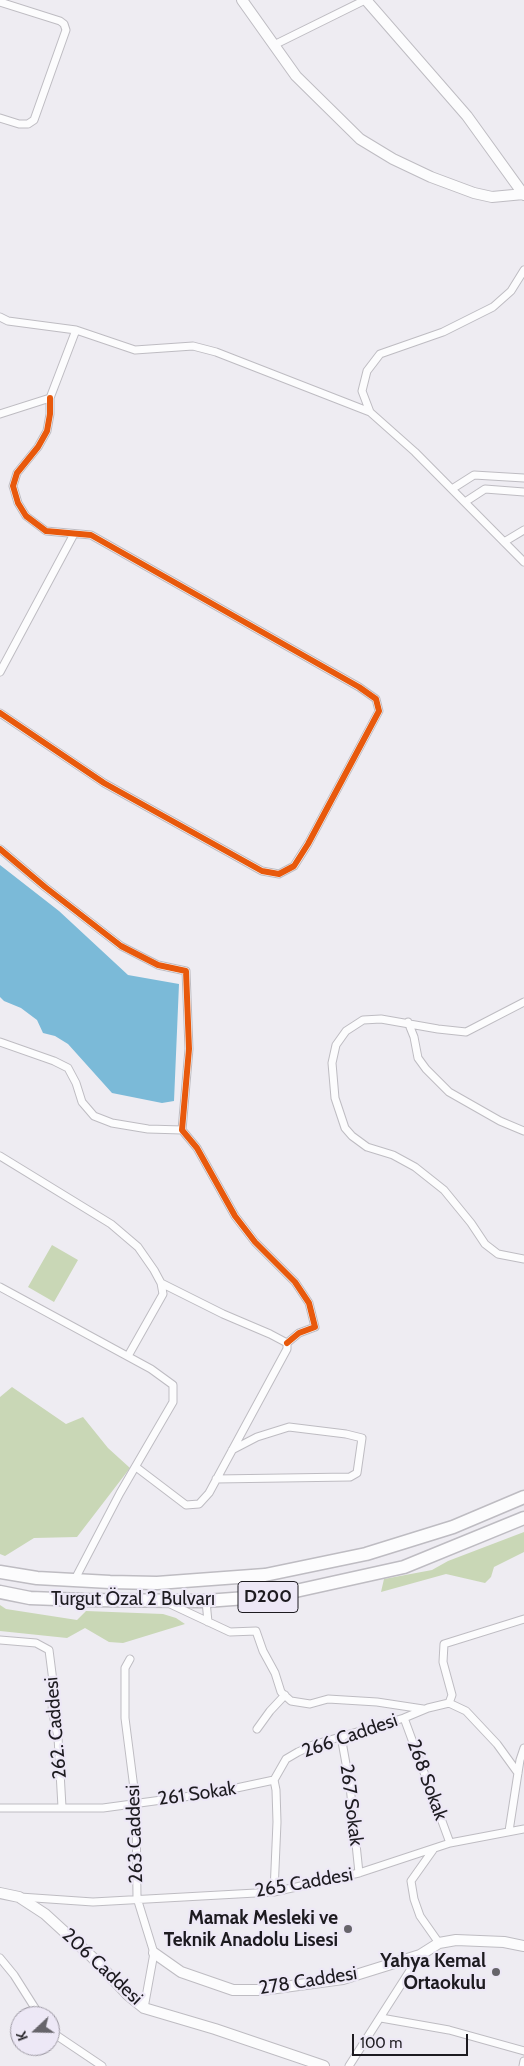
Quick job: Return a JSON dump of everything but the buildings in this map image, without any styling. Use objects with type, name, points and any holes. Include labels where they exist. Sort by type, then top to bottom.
[{"type":"highway","name":"Turgut Özal 2 Bulvarı","points":[[0,1572],[74,1581],[157,1583],[265,1575],[366,1554],[453,1527],[524,1497]]},
{"type":"highway","name":"Turgut Özal 2 Bulvarı","points":[[0,1592],[30,1598],[206,1601],[273,1596],[404,1567],[524,1518]]},
{"type":"street","points":[[242,0],[296,76],[360,138],[393,159],[474,194],[492,198],[524,195]]},
{"type":"street","points":[[274,45],[365,0],[467,116],[524,195]]},
{"type":"street","points":[[0,118],[19,124],[28,124],[34,120],[66,30],[64,24],[60,21],[5,2]]},
{"type":"street","points":[[370,412],[362,391],[367,371],[380,354],[443,332],[493,308],[511,291],[524,270]]},
{"type":"street","points":[[0,317],[8,321],[76,330],[135,350],[193,346],[216,352],[370,412],[415,452],[524,562]]},
{"type":"street","points":[[0,713],[104,783],[262,871],[279,874],[294,866],[308,844],[379,711],[376,699],[359,687],[91,535],[46,531],[26,516],[18,503],[13,486],[17,473],[38,447],[46,431],[50,414],[50,398],[76,330]]},
{"type":"street","points":[[0,414],[50,398]]},
{"type":"street","points":[[452,489],[474,475],[524,478]]},
{"type":"street","points":[[465,502],[485,489],[524,492]]},
{"type":"street","points":[[504,542],[524,530]]},
{"type":"street","points":[[0,672],[74,534]]},
{"type":"street","points":[[0,849],[45,887],[121,946],[158,965],[186,970],[189,1049],[182,1130],[197,1148],[235,1216],[255,1242],[295,1282],[309,1303],[315,1327],[299,1333],[287,1343]]},
{"type":"street","points":[[524,1002],[466,1032],[438,1030],[408,1022],[381,1019],[363,1020],[346,1031],[336,1045],[332,1063],[335,1098],[345,1128],[367,1147],[400,1159],[415,1167],[444,1190],[471,1223],[485,1244],[498,1254],[524,1259]]},
{"type":"street","points":[[408,1022],[414,1037],[418,1058],[449,1092],[500,1121],[524,1131]]},
{"type":"street","points":[[0,1042],[54,1061],[68,1068],[76,1083],[82,1102],[94,1116],[112,1124],[139,1128],[182,1130]]},
{"type":"street","points":[[0,1156],[111,1224],[138,1247],[161,1283],[163,1294],[128,1356]]},
{"type":"street","points":[[161,1283],[287,1343]]},
{"type":"street","points":[[0,1287],[151,1369],[173,1385],[173,1402],[74,1581]]},
{"type":"street","points":[[136,1466],[186,1505],[199,1504],[209,1493],[287,1349],[287,1343]]},
{"type":"street","points":[[216,1479],[350,1477],[357,1473],[362,1438],[346,1434],[289,1427],[257,1438],[232,1450]]},
{"type":"street","points":[[161,1600],[230,1632],[256,1631],[263,1651],[275,1673],[281,1692],[291,1701],[310,1704],[328,1700],[377,1702],[425,1709]]},
{"type":"street","points":[[206,1601],[208,1622]]},
{"type":"street","points":[[518,1773],[497,1744],[466,1711],[449,1703],[452,1695],[443,1662],[444,1644],[524,1619]]},
{"type":"street","name":"262. Caddesi","points":[[0,1640],[36,1644],[49,1650],[54,1689],[52,1710],[58,1737],[62,1807]]},
{"type":"street","name":"263 Caddesi","points":[[130,1659],[125,1668],[125,1718],[136,1804],[138,1898],[154,1953],[144,2008]]},
{"type":"street","points":[[257,1729],[285,1695]]},
{"type":"street","name":"266 Caddesi","points":[[274,1780],[286,1759],[313,1745],[449,1703]]},
{"type":"street","name":"268 Sokak","points":[[404,1718],[450,1843]]},
{"type":"street","name":"267 Sokak","points":[[342,1736],[350,1786],[359,1873]]},
{"type":"street","points":[[509,1831],[524,1748]]},
{"type":"street","points":[[274,1780],[277,1822],[274,1892]]},
{"type":"street","name":"261 Sokak","points":[[0,1808],[103,1808],[246,1787],[274,1780]]},
{"type":"street","name":"265 Caddesi","points":[[19,1897],[93,1902],[138,1898],[274,1892],[359,1873],[450,1843],[524,1829]]},
{"type":"street","points":[[433,1849],[411,1881],[414,1899],[420,1916],[439,1943]]},
{"type":"street","name":"206 Caddesi","points":[[0,1894],[19,1897],[45,1914],[92,1957],[128,1995],[144,2008],[215,2029],[324,2066]]},
{"type":"street","name":"278 Caddesi","points":[[154,1953],[181,1972],[233,1990],[262,1990],[344,1979],[420,1955],[439,1943],[456,1940],[504,1942],[524,1946]]},
{"type":"street","points":[[349,2066],[420,1955]]},
{"type":"street","points":[[0,1958],[14,1975],[34,2006]]},
{"type":"street","points":[[0,1966],[14,1975]]},
{"type":"street","points":[[381,2018],[449,2030],[524,2051]]},
{"type":"street","points":[[60,2038],[102,2066]]},
{"type":"street","points":[[523,2066],[524,2061]]},
{"type":"green space","points":[[52,1245],[78,1260],[54,1302],[28,1287]]},
{"type":"green space","points":[[12,1387],[66,1424],[83,1417],[108,1448],[130,1468],[77,1537],[34,1538],[5,1556],[0,1554],[0,1397]]},
{"type":"green space","points":[[524,1532],[524,1552],[494,1567],[491,1577],[485,1583],[446,1574],[381,1592],[384,1579],[432,1570],[448,1561]]},
{"type":"green space","points":[[0,1605],[6,1609],[77,1620],[86,1611],[163,1614],[176,1618],[185,1624],[123,1643],[109,1642],[85,1628],[67,1638],[0,1631]]},
{"type":"water","points":[[0,865],[59,911],[128,975],[179,984],[174,1101],[162,1103],[112,1093],[68,1044],[55,1036],[43,1033],[37,1020],[21,1008],[4,1001],[0,997]]},
{"type":"cycle path","points":[[0,713],[104,783],[262,871],[279,874],[294,866],[308,844],[379,711],[376,699],[359,687],[91,535],[46,531],[26,516],[18,503],[13,486],[17,473],[38,447],[47,431],[50,398]]},
{"type":"cycle path","points":[[0,849],[45,887],[121,946],[158,965],[186,971],[189,1049],[182,1130],[197,1148],[235,1216],[255,1242],[295,1282],[309,1303],[315,1327],[299,1333],[287,1343]]},
{"type":"place","name":"Mamak Mesleki ve Teknik Anadolu Lisesi","points":[[348,1929]]},
{"type":"place","name":"Yahya Kemal Ortaokulu","points":[[496,1972]]}]
